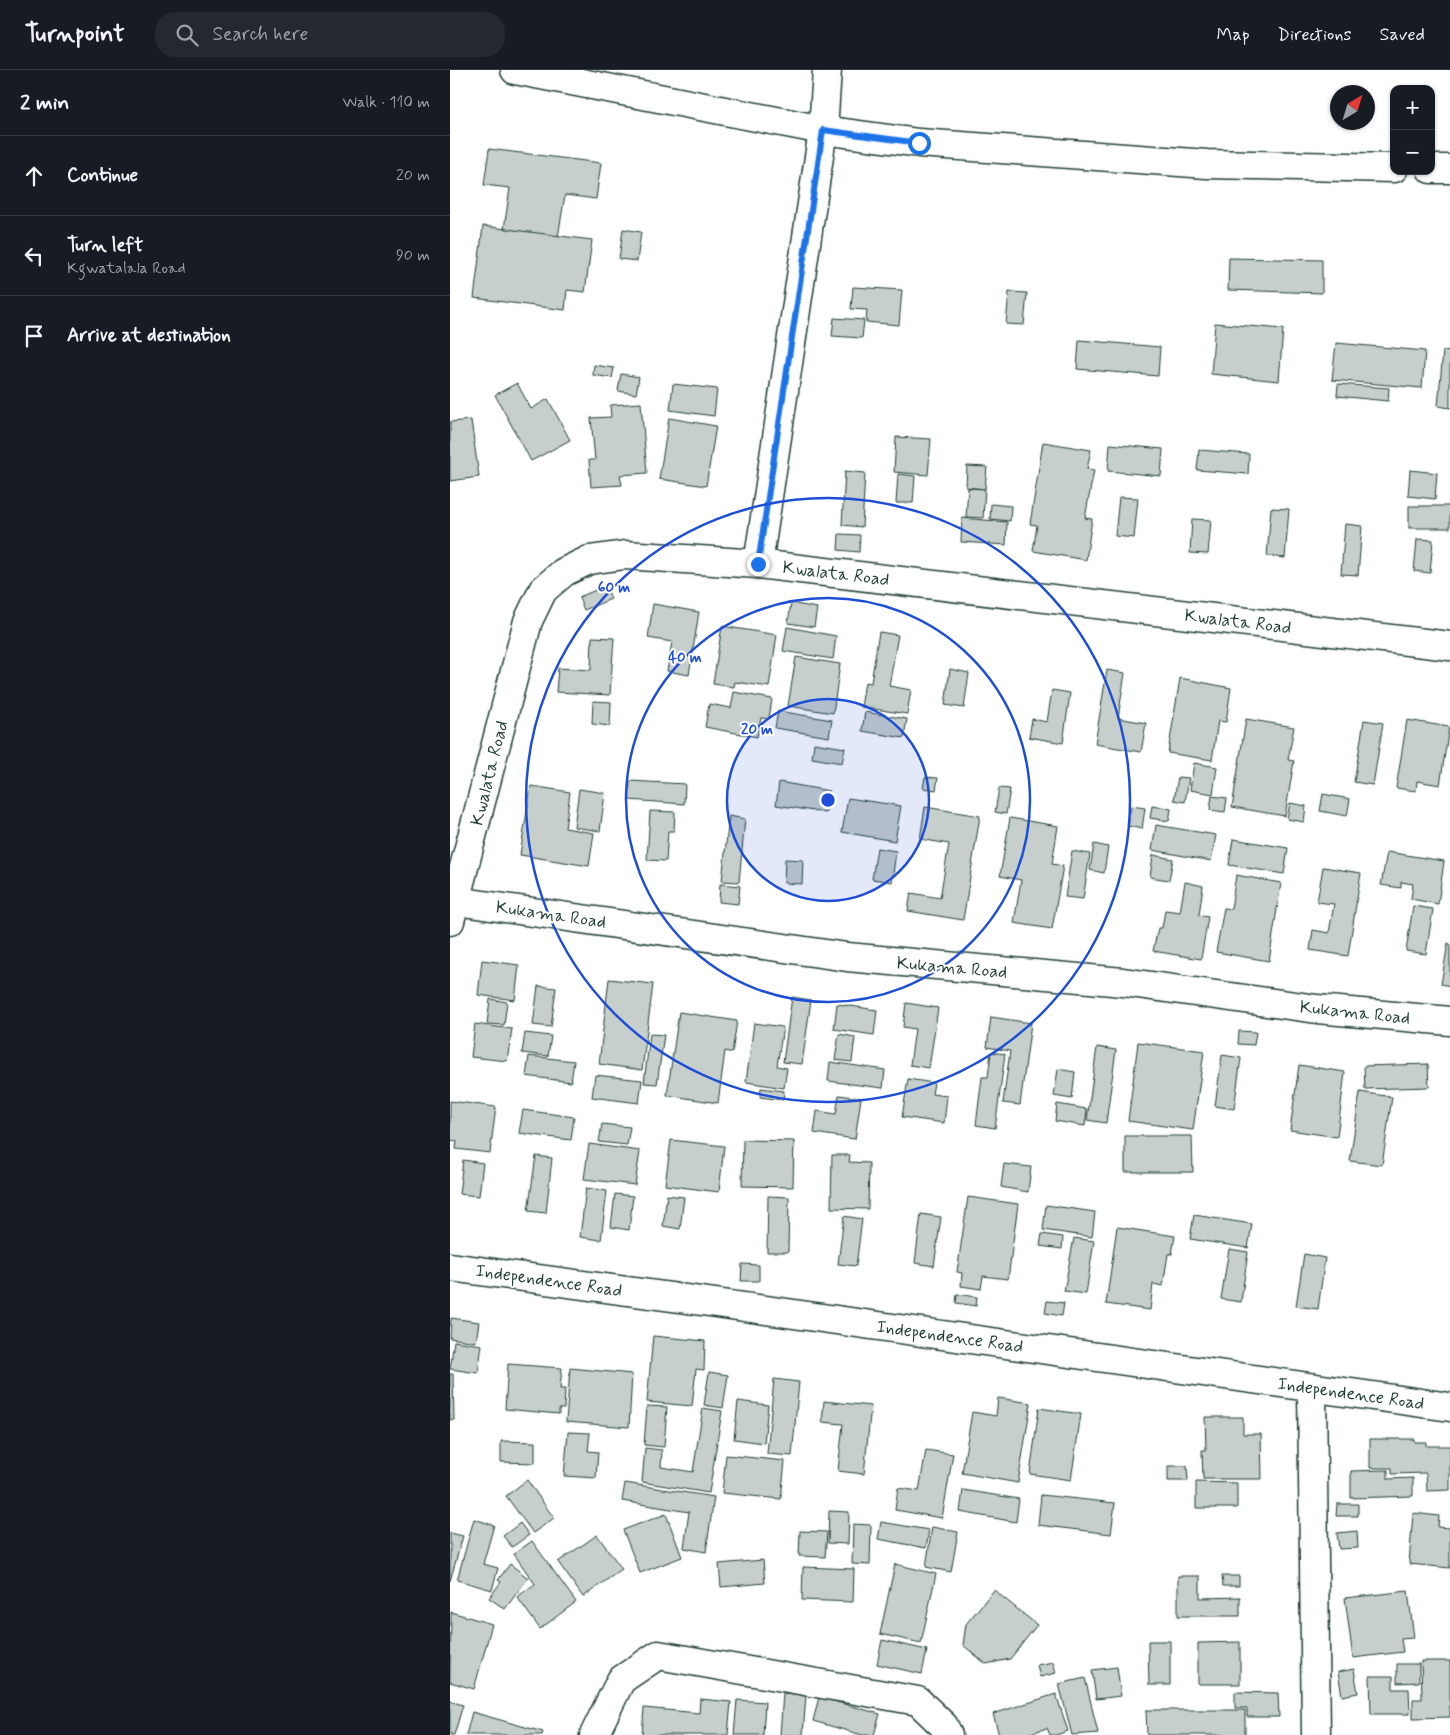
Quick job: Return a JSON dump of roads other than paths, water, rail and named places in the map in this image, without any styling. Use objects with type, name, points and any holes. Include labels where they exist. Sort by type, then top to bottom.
[{"type":"street","points":[[514,70],[823,130],[919,143],[1207,164],[1390,168]]},
{"type":"street","points":[[758,564],[823,130],[827,70]]},
{"type":"street","points":[[1435,169],[1450,169]]},
{"type":"street","name":"Kwalata Road","points":[[453,911],[528,621],[543,590],[564,572],[589,560],[625,555],[758,564],[1450,646]]},
{"type":"street","name":"Kukama Road","points":[[453,911],[847,957],[1123,982],[1316,1009],[1450,1021]]},
{"type":"street","name":"Independence Road","points":[[450,1267],[1450,1407]]},
{"type":"street","points":[[1312,1388],[1316,1735]]},
{"type":"street","points":[[594,1735],[621,1680],[658,1654],[918,1701],[944,1726],[948,1735]]}]
